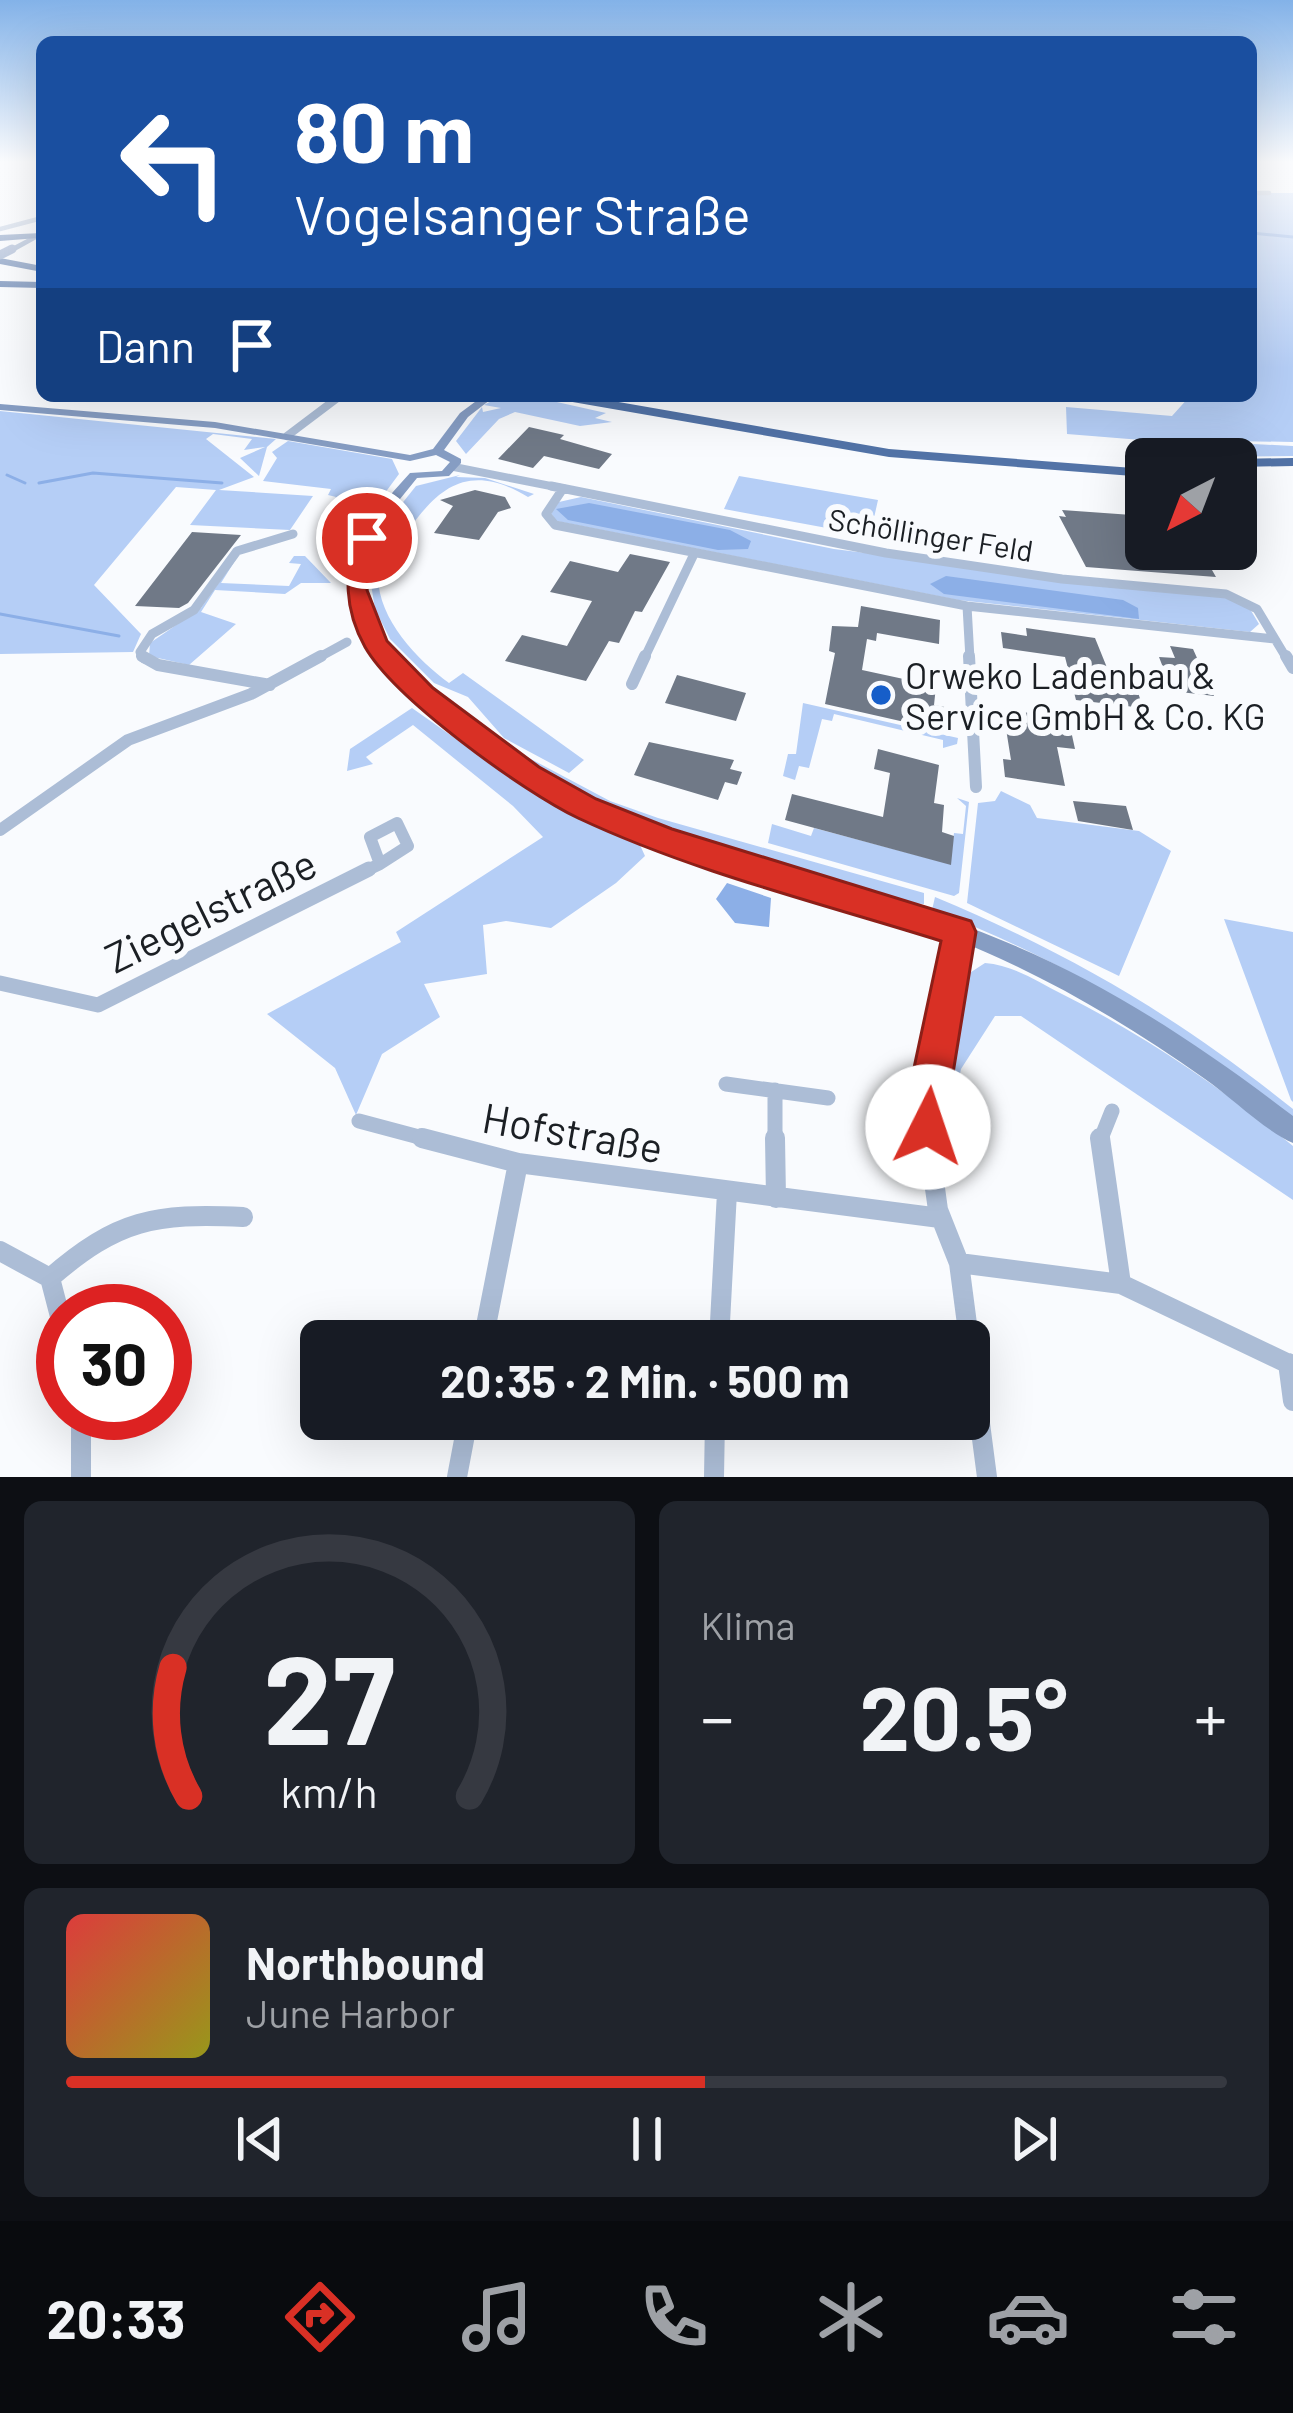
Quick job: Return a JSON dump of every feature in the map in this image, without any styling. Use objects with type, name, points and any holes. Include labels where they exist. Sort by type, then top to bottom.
[{"type":"highway","points":[[7,246],[36,262]]},
{"type":"highway","points":[[0,284],[36,285]]},
{"type":"highway","points":[[595,402],[889,454],[1125,471]]},
{"type":"highway","points":[[647,402],[892,443],[1125,460]]},
{"type":"highway","points":[[1257,463],[1293,462]]},
{"type":"highway","points":[[1257,476],[1293,475]]},
{"type":"main road","points":[[437,451],[464,415],[482,402]]},
{"type":"main road","points":[[0,406],[169,420],[410,458],[437,451],[453,455],[454,467],[419,476],[371,532],[356,590],[376,645],[424,694],[529,776],[585,808],[667,841],[959,932],[1081,988],[1159,1033],[1293,1131]]},
{"type":"main road","points":[[410,458],[406,466],[419,476]]},
{"type":"street","points":[[287,436],[332,402]]},
{"type":"street","name":"Schöllinger Feld","points":[[454,467],[886,553],[1062,579],[1226,594],[1257,609],[1293,668]]},
{"type":"street","name":"Schöllinger Feld","points":[[562,490],[546,514],[550,523],[694,554],[967,606],[1275,639]]},
{"type":"street","points":[[270,685],[145,661],[140,652],[152,634],[194,610],[237,551],[293,533]]},
{"type":"street","points":[[632,684],[694,554]]},
{"type":"street","name":"Schöllinger Feld","points":[[967,606],[976,787]]},
{"type":"street","points":[[0,830],[128,740],[270,685],[347,642]]},
{"type":"street","name":"Ziegelstraße","points":[[0,983],[84,1006],[98,1005],[380,864]]},
{"type":"street","points":[[959,932],[927,1096],[940,1218],[944,1241],[959,1263],[987,1477]]},
{"type":"street","points":[[726,1084],[829,1098]]},
{"type":"street","points":[[775,1090],[776,1198]]},
{"type":"street","points":[[1112,1111],[1099,1134],[1121,1284]]},
{"type":"street","name":"Hofstraße","points":[[359,1121],[518,1163],[940,1218]]},
{"type":"street","points":[[487,1320],[518,1163]]},
{"type":"street","points":[[720,1320],[727,1192]]},
{"type":"street","points":[[50,1279],[84,1246],[155,1213],[243,1217]]},
{"type":"street","points":[[0,1251],[51,1284]]},
{"type":"street","points":[[959,1263],[1121,1284],[1291,1364],[1293,1401]]},
{"type":"street","points":[[81,1440],[81,1477]]},
{"type":"street","points":[[457,1477],[464,1440]]},
{"type":"street","points":[[714,1477],[715,1440]]},
{"type":"shaded area","points":[[1257,230],[1293,230],[1293,442],[1067,434],[1066,407],[1172,416],[1185,402],[1257,402]]},
{"type":"shaded area","points":[[557,402],[606,413],[595,418],[612,422],[580,426],[515,412],[499,419],[466,454],[456,441],[482,407],[483,412],[501,408],[484,405]]},
{"type":"shaded area","points":[[0,411],[276,439],[267,447],[259,476],[240,458],[265,447],[244,450],[252,439],[213,434],[206,439],[254,477],[219,490],[313,496],[290,530],[190,525],[216,490],[176,487],[94,585],[141,634],[133,652],[0,654]]},
{"type":"shaded area","points":[[288,441],[392,459],[399,474],[365,520],[352,513],[326,512],[336,497],[328,495],[331,489],[263,481],[277,458],[272,452]]},
{"type":"shaded area","points":[[1257,444],[1293,446],[1293,456],[1257,456]]},
{"type":"shaded area","points":[[460,475],[456,477],[485,478],[534,494],[528,497],[483,481],[465,482],[434,499],[394,551],[384,550],[379,588],[384,607],[406,642],[449,683],[463,673],[584,760],[569,773],[504,738],[468,697],[434,683],[390,639],[375,609],[370,578],[384,526],[416,486]]},
{"type":"shaded area","points":[[739,476],[878,500],[870,536],[724,509]]},
{"type":"shaded area","points":[[581,497],[834,549],[1226,598],[1250,609],[1259,624],[1250,632],[958,600],[556,521],[551,513],[559,502]]},
{"type":"shaded area","points":[[589,503],[730,530],[751,541],[748,549],[718,550],[568,520],[556,509]]},
{"type":"shaded area","points":[[238,556],[221,583],[289,586],[301,564],[289,563],[294,556],[305,556],[331,583],[301,583],[285,594],[215,590],[201,612],[236,624],[189,665],[149,656],[150,643],[201,608]]},
{"type":"shaded area","points":[[946,576],[1123,600],[1138,608],[1139,619],[944,594],[930,584]]},
{"type":"shaded area","points":[[803,703],[958,738],[957,744],[943,748],[943,740],[834,714],[832,721],[822,719],[809,768],[799,766],[795,780],[783,776],[788,754],[796,754]]},
{"type":"shaded area","points":[[412,708],[527,789],[640,845],[645,856],[616,883],[551,928],[506,921],[483,925],[487,974],[424,984],[440,1017],[382,1054],[356,1115],[335,1068],[267,1014],[401,942],[396,932],[543,837],[513,806],[413,725],[366,757],[373,764],[347,771],[350,749]]},
{"type":"shaded area","points":[[514,750],[610,801],[924,893],[924,904],[718,850],[620,816],[540,774]]},
{"type":"shaded area","points":[[1001,791],[1030,805],[1037,818],[1139,831],[1171,851],[1119,976],[967,903],[978,803],[995,801]]},
{"type":"shaded area","points":[[957,798],[969,802],[959,893],[954,896],[768,843],[772,824],[811,836],[814,828],[950,864],[954,833],[963,834],[966,806]]},
{"type":"shaded area","points":[[727,883],[771,898],[769,927],[735,923],[716,899]]},
{"type":"shaded area","points":[[935,897],[1032,941],[1122,990],[1208,1045],[1293,1109],[1293,1119],[1120,1001],[1029,952],[932,910]]},
{"type":"shaded area","points":[[1224,919],[1293,932],[1293,1102],[1291,1100]]},
{"type":"shaded area","points":[[985,963],[1025,975],[1123,1027],[1266,1124],[1293,1146],[1293,1200],[1021,1016],[995,1016],[961,1069],[957,1088],[942,1081],[965,976]]},
{"type":"building","points":[[529,427],[612,454],[599,469],[544,456],[533,468],[498,459]]},
{"type":"building","points":[[475,490],[505,497],[511,508],[498,512],[479,540],[434,533],[453,506],[440,500]]},
{"type":"building","points":[[1062,510],[1125,514],[1125,570],[1086,567],[1059,516],[1066,517]]},
{"type":"building","points":[[192,532],[241,535],[188,603],[179,608],[135,606]]},
{"type":"building","points":[[630,554],[670,562],[642,612],[635,611],[619,643],[609,641],[586,681],[505,661],[522,635],[567,646],[592,601],[550,592],[570,561],[618,572]]},
{"type":"building","points":[[1125,570],[1212,570],[1216,577]]},
{"type":"building","points":[[861,606],[940,620],[939,644],[877,633],[876,641],[867,639],[862,670],[936,686],[934,705],[950,708],[949,732],[825,704],[835,653],[829,651],[832,626],[858,627]]},
{"type":"building","points":[[1026,628],[1095,638],[1112,680],[1135,683],[1143,708],[1076,700],[1065,657],[1003,648],[1001,632],[1027,636]]},
{"type":"building","points":[[1170,646],[1193,649],[1214,696],[1172,691],[1159,657],[1175,658]]},
{"type":"building","points":[[677,675],[746,693],[736,721],[665,703]]},
{"type":"building","points":[[1003,710],[1068,717],[1075,749],[1057,747],[1065,786],[1005,777],[1003,759],[1011,760]]},
{"type":"building","points":[[649,742],[734,760],[730,769],[742,772],[737,785],[725,782],[718,800],[634,775]]},
{"type":"building","points":[[878,749],[939,765],[934,803],[944,805],[942,832],[954,836],[951,865],[785,820],[792,794],[883,817],[890,773],[874,769]]},
{"type":"building","points":[[1073,801],[1126,806],[1133,830],[1078,821]]},
{"type":"waterway","points":[[1257,234],[1293,237]]},
{"type":"waterway","points":[[39,483],[93,473],[222,483]]},
{"type":"waterway","points":[[7,475],[25,483]]},
{"type":"waterway","points":[[0,614],[119,636]]},
{"type":"place","name":"Orweko Ladenbau & Service GmbH & Co. KG","points":[[881,695]]},
{"type":"route","points":[[367,538],[356,590],[362,620],[376,645],[424,694],[529,776],[585,808],[667,841],[959,932],[927,1096],[928,1127]]}]
